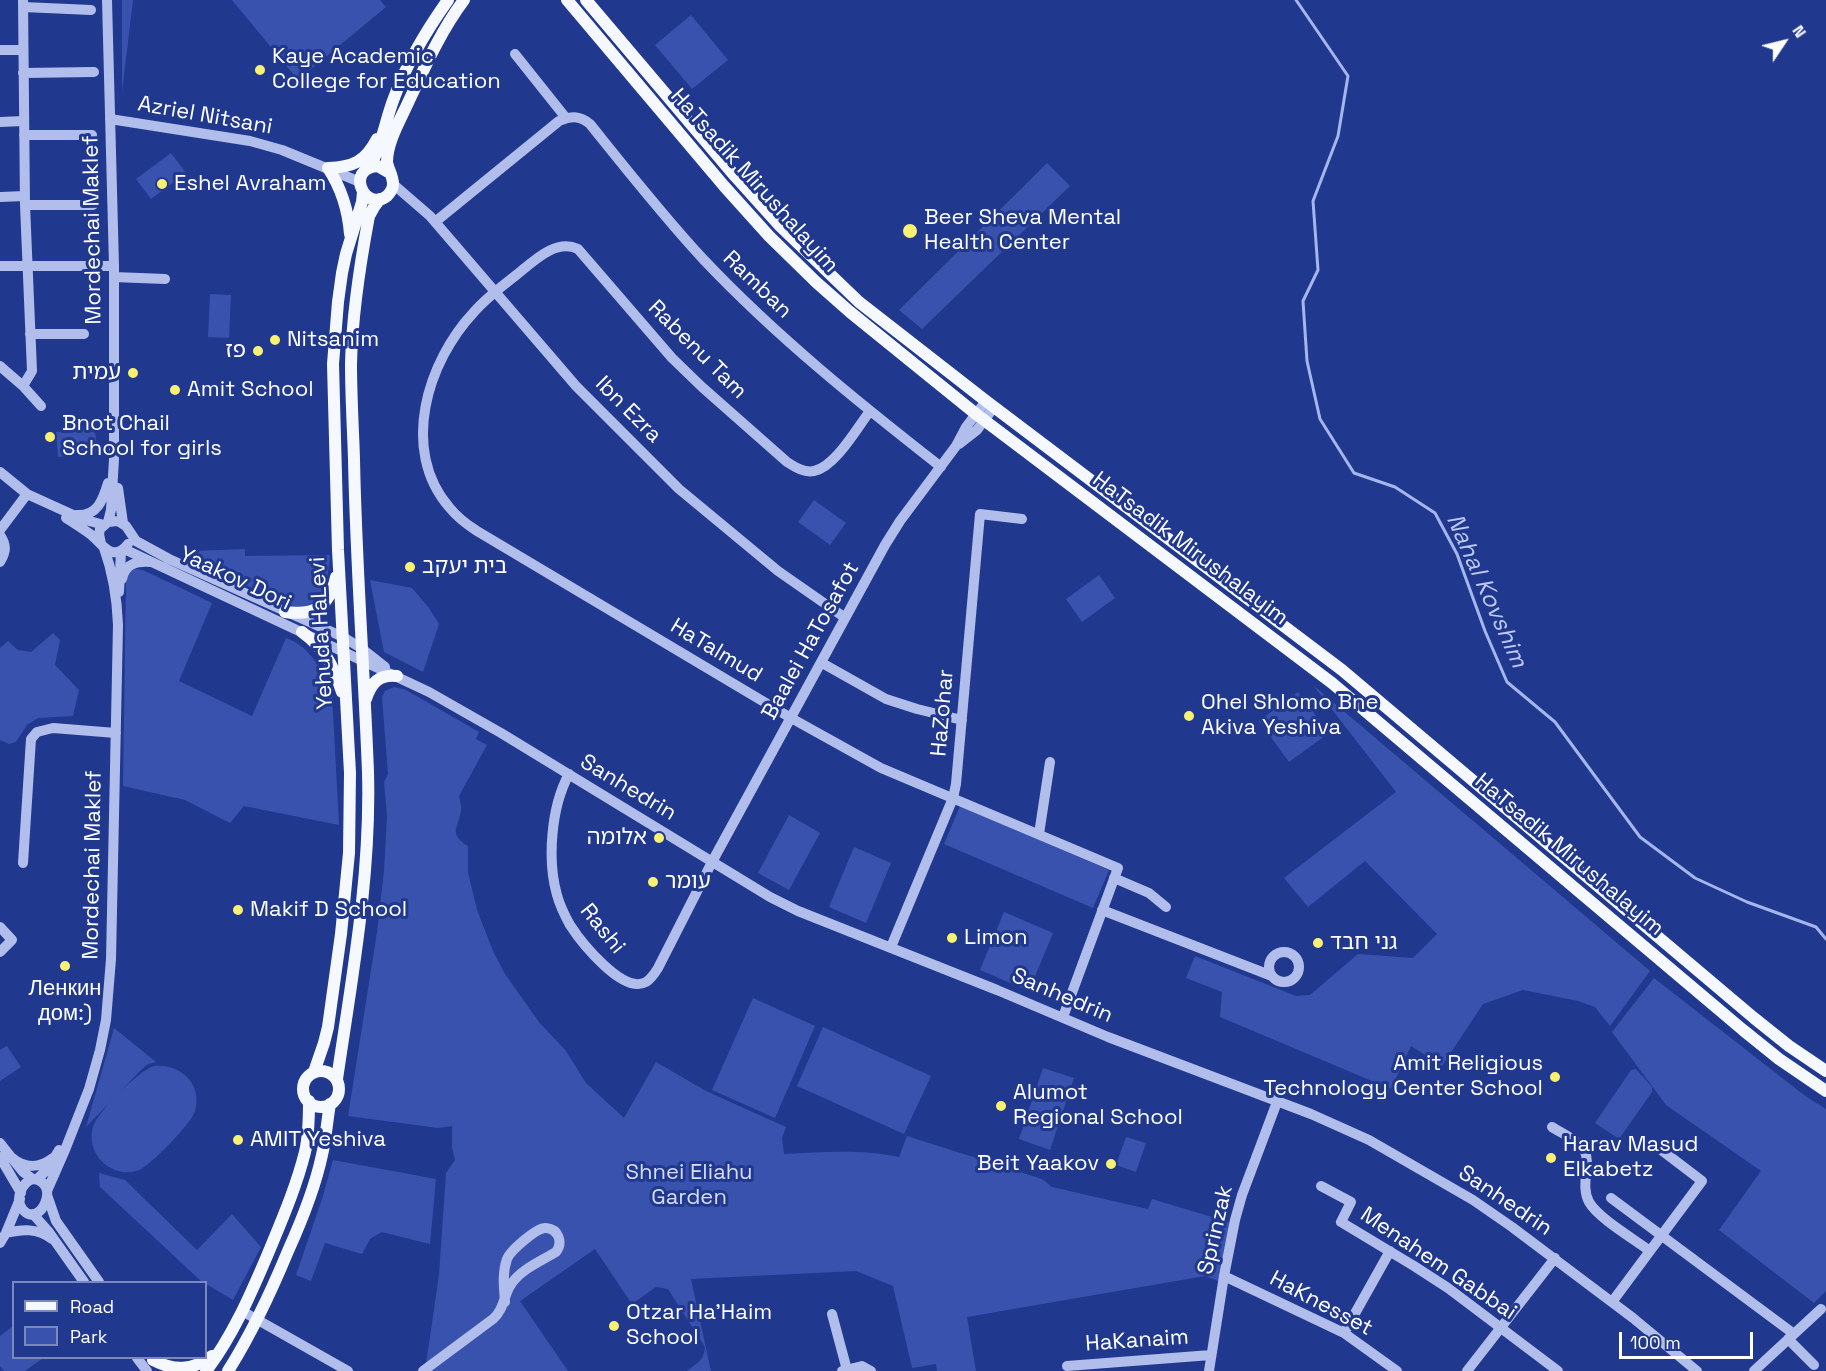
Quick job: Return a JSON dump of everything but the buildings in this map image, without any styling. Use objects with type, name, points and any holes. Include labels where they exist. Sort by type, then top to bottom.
[{"type":"main road","points":[[448,0],[415,50],[402,77],[378,153],[361,176],[361,187],[370,198],[382,198],[390,192],[388,157],[393,136],[441,35],[464,0]]},
{"type":"main road","name":"HaTsadik Mirushalayim","points":[[567,0],[724,186],[795,262],[850,312],[980,417],[1332,683],[1743,1030],[1779,1059],[1826,1091]]},
{"type":"main road","name":"HaTsadik Mirushalayim","points":[[586,0],[735,176],[799,245],[859,302],[1342,670],[1754,1018],[1789,1046],[1826,1071]]},
{"type":"main road","points":[[328,168],[343,168],[358,162],[372,147],[386,122]]},
{"type":"main road","points":[[369,168],[378,166],[391,178]]},
{"type":"main road","points":[[328,168],[344,200],[349,220],[350,242]]},
{"type":"main road","name":"Yehuda HaLevi","points":[[314,1072],[328,1027],[349,853],[350,773],[339,564],[333,364],[338,302],[346,254],[362,202],[361,187]]},
{"type":"main road","name":"Yehuda HaLevi","points":[[337,1079],[351,992],[367,854],[368,772],[356,543],[351,365],[356,304],[369,216],[382,198]]},
{"type":"main road","points":[[285,612],[306,613],[314,611],[324,603],[332,592],[339,564]]},
{"type":"main road","points":[[302,632],[315,642],[328,658],[347,706]]},
{"type":"main road","points":[[364,706],[375,681],[384,676],[397,676]]},
{"type":"main road","points":[[325,1071],[337,1079],[339,1093],[330,1104],[319,1107],[309,1101],[304,1094],[303,1085],[307,1077],[314,1072],[325,1071]]},
{"type":"main road","points":[[206,1371],[222,1348],[242,1311],[278,1230],[297,1180],[308,1134],[309,1101]]},
{"type":"main road","points":[[228,1371],[257,1319],[314,1186],[322,1155],[330,1104]]},
{"type":"main road","points":[[150,1363],[184,1370],[201,1364],[222,1348]]},
{"type":"street","name":"Mordechai Maklef","points":[[107,0],[114,271],[114,459],[120,512],[126,528]]},
{"type":"street","points":[[23,386],[32,371],[25,201],[23,3],[91,10]]},
{"type":"street","points":[[0,50],[23,50]]},
{"type":"street","points":[[435,222],[553,126],[566,118],[515,54]]},
{"type":"street","points":[[23,73],[94,72]]},
{"type":"street","name":"Ramban","points":[[566,118],[576,117],[590,124],[704,260],[796,349],[940,467]]},
{"type":"street","name":"Azriel Nitsani","points":[[110,119],[250,141],[282,150],[328,168],[361,187]]},
{"type":"street","points":[[0,122],[24,121]]},
{"type":"street","points":[[24,135],[92,135]]},
{"type":"street","name":"Ibn Ezra","points":[[391,178],[435,222],[576,386],[679,489],[778,571],[844,617]]},
{"type":"street","points":[[382,198],[402,196],[412,200]]},
{"type":"street","points":[[0,197],[25,201],[93,205]]},
{"type":"street","name":"Rabenu Tam","points":[[495,293],[547,252],[562,245],[578,249],[672,358],[714,398],[796,468],[814,471],[825,466],[838,454],[870,411]]},
{"type":"street","points":[[0,266],[27,265],[114,271],[165,279]]},
{"type":"street","name":"HaTalmud","points":[[495,293],[474,312],[450,344],[433,377],[423,415],[423,451],[426,466],[441,498],[461,520],[791,718],[881,768],[1118,868],[1114,878]]},
{"type":"street","points":[[30,334],[84,334]]},
{"type":"street","points":[[0,366],[41,406]]},
{"type":"street","name":"Baalei HaTosafot","points":[[712,862],[885,545],[957,446],[966,428],[980,417],[990,404]]},
{"type":"street","name":"Mordechai Maklef","points":[[106,524],[111,510],[114,459]]},
{"type":"street","points":[[0,472],[27,494],[76,515],[85,515],[96,510],[103,500],[112,471]]},
{"type":"street","points":[[0,530],[27,494]]},
{"type":"street","points":[[46,503],[91,534],[102,546],[112,552],[123,550],[129,541],[126,528],[118,521],[106,524],[90,522],[58,507]]},
{"type":"street","name":"HaZohar","points":[[891,947],[953,798],[956,784],[980,514],[1023,519]]},
{"type":"street","points":[[102,546],[99,534],[106,524]]},
{"type":"street","name":"Yaakov Dori","points":[[126,528],[136,541],[169,559],[343,637],[362,654]]},
{"type":"street","points":[[0,535],[6,549],[0,562]]},
{"type":"street","name":"Mordechai Maklef","points":[[47,1193],[92,1079],[106,1020],[111,959],[117,601],[109,562],[102,546]]},
{"type":"street","name":"Mordechai Maklef","points":[[117,601],[123,550]]},
{"type":"street","name":"Yaakov Dori","points":[[123,550],[154,562],[344,651],[362,654]]},
{"type":"street","points":[[120,588],[123,572],[129,566],[140,561],[154,562]]},
{"type":"street","name":"Sanhedrin","points":[[362,654],[397,676],[501,733],[770,897],[798,911],[1108,1037],[1311,1114],[1369,1140],[1473,1200],[1555,1258],[1697,1371]]},
{"type":"street","points":[[822,663],[875,694],[897,703],[962,720]]},
{"type":"street","points":[[23,863],[31,739],[37,732],[53,728],[116,733]]},
{"type":"street","points":[[1039,834],[1050,762]]},
{"type":"street","name":"Rashi","points":[[569,774],[562,789],[554,824],[552,848],[554,882],[562,910],[571,926],[600,961],[618,977],[639,984],[651,978],[671,944],[712,862]]},
{"type":"street","points":[[1063,1017],[1114,878],[1149,893],[1166,907]]},
{"type":"street","points":[[1102,910],[1272,976]]},
{"type":"street","points":[[0,927],[12,940],[0,952]]},
{"type":"street","name":"Sprinzak","points":[[1209,1371],[1224,1276],[1242,1195],[1277,1102]]},
{"type":"street","name":"Mordechai Maklef","points":[[35,1179],[47,1170],[74,1124]]},
{"type":"street","points":[[1552,1127],[1579,1145],[1585,1152],[1586,1190],[1593,1208],[1650,1251]]},
{"type":"street","points":[[0,1143],[23,1210],[41,1221],[83,1281]]},
{"type":"street","points":[[1612,1302],[1702,1181],[1660,1149]]},
{"type":"street","points":[[5,1157],[33,1166],[48,1162],[56,1156]]},
{"type":"street","points":[[5,1157],[22,1172],[44,1183],[56,1221],[98,1281]]},
{"type":"street","points":[[0,1243],[26,1182],[35,1179]]},
{"type":"street","name":"Menahem Gabbai","points":[[1321,1186],[1351,1202],[1341,1222],[1448,1288],[1558,1371]]},
{"type":"street","points":[[6,1233],[43,1209],[47,1193]]},
{"type":"street","points":[[1611,1198],[1791,1336],[1814,1365]]},
{"type":"street","points":[[423,1371],[493,1319],[502,1309],[510,1285],[515,1278],[560,1248],[558,1234],[546,1227],[540,1229],[512,1251],[506,1266],[504,1302]]},
{"type":"street","points":[[6,1233],[21,1229],[41,1232],[58,1245]]},
{"type":"street","points":[[1344,1334],[1390,1251]]},
{"type":"street","points":[[1467,1371],[1555,1258]]},
{"type":"street","name":"HaKnesset","points":[[1224,1276],[1344,1334],[1397,1371]]},
{"type":"street","points":[[1754,1371],[1821,1309]]},
{"type":"street","points":[[242,1311],[348,1371]]},
{"type":"street","points":[[832,1314],[844,1370],[862,1366],[871,1371]]},
{"type":"street","name":"HaKanaim","points":[[1067,1366],[1211,1355]]},
{"type":"street","points":[[150,1363],[161,1371]]},
{"type":"green space","points":[[122,0],[133,0],[122,92]]},
{"type":"green space","points":[[232,0],[380,0],[386,7],[298,80]]},
{"type":"green space","points":[[691,15],[728,60],[692,89],[655,45]]},
{"type":"green space","points":[[171,153],[186,173],[151,199],[136,179]]},
{"type":"green space","points":[[1047,163],[1070,186],[922,329],[899,310]]},
{"type":"green space","points":[[210,294],[231,295],[229,338],[208,337]]},
{"type":"green space","points":[[95,428],[97,453],[58,457],[56,432]]},
{"type":"green space","points":[[814,500],[846,523],[830,545],[798,522]]},
{"type":"green space","points":[[245,549],[245,556],[330,555],[323,591],[312,603],[293,606],[182,557],[195,551]]},
{"type":"green space","points":[[143,570],[212,603],[179,681],[252,716],[286,638],[309,653],[325,677],[332,694],[339,825],[244,806],[230,823],[185,800],[123,786],[126,582],[130,571]]},
{"type":"green space","points":[[1099,575],[1115,598],[1082,622],[1066,599]]},
{"type":"green space","points":[[370,580],[412,588],[439,624],[423,672],[384,652]]},
{"type":"green space","points":[[53,633],[60,640],[55,665],[79,690],[73,716],[38,718],[27,725],[16,742],[9,744],[0,740],[0,648],[8,641],[18,650],[31,652]]},
{"type":"green space","points":[[1313,685],[1650,971],[1610,1026],[1595,1007],[1578,1001],[1523,990],[1483,1004],[1442,1066],[1411,1046],[1391,1089],[1220,1017],[1222,992],[1186,978],[1195,956],[1296,996],[1310,995],[1358,954],[1413,958],[1437,934],[1365,861],[1308,907],[1284,878],[1396,792]]},
{"type":"green space","name":"Shnei Eliahu Garden","points":[[394,687],[406,690],[479,732],[476,739],[487,745],[459,796],[461,809],[456,830],[458,838],[468,846],[468,872],[477,910],[505,974],[539,1022],[566,1051],[586,1083],[624,1118],[656,1062],[706,1091],[786,1127],[782,1138],[784,1154],[857,1152],[899,1157],[907,1136],[1042,1179],[1052,1187],[1148,1209],[1152,1199],[1232,1223],[1221,1282],[1205,1276],[967,1317],[976,1371],[937,1371],[936,1364],[912,1368],[893,1286],[856,1271],[691,1279],[711,1371],[687,1371],[701,1359],[705,1347],[668,1289],[656,1287],[632,1304],[595,1249],[520,1301],[568,1371],[425,1371],[439,1275],[446,1173],[455,1160],[452,1147],[452,1126],[438,1128],[348,1116],[377,932],[384,871],[387,816],[384,782],[388,774],[382,697],[385,691]]},
{"type":"green space","points":[[1298,692],[1329,733],[1289,762],[1259,721]]},
{"type":"green space","points":[[960,806],[1109,870],[1093,908],[944,844]]},
{"type":"green space","points":[[789,815],[820,833],[789,890],[758,873]]},
{"type":"green space","points":[[854,847],[891,863],[866,923],[829,907]]},
{"type":"green space","points":[[1004,912],[1053,933],[1029,991],[980,970]]},
{"type":"green space","points":[[1654,978],[1804,1095],[1826,1109],[1826,1291],[1814,1303],[1719,1230],[1761,1171],[1666,1105],[1612,1032]]},
{"type":"green space","points":[[753,998],[815,1026],[775,1118],[712,1090]]},
{"type":"green space","points":[[823,1027],[931,1076],[904,1134],[797,1086]]},
{"type":"green space","points":[[114,1028],[156,1062],[148,1064],[141,1070],[86,1127]]},
{"type":"green space","points":[[7,1046],[21,1067],[0,1081],[0,1050]]},
{"type":"green space","points":[[154,1066],[172,1068],[187,1077],[196,1092],[195,1111],[179,1134],[145,1167],[129,1172],[110,1168],[97,1155],[93,1147],[93,1127],[96,1120],[119,1092],[138,1075]]},
{"type":"green space","points":[[1043,1068],[1074,1078],[1050,1150],[1019,1139]]},
{"type":"green space","points":[[1636,1069],[1652,1087],[1652,1092],[1619,1139],[1595,1123],[1631,1070]]},
{"type":"green space","points":[[1126,1137],[1146,1143],[1136,1172],[1116,1165]]},
{"type":"green space","points":[[333,1160],[436,1179],[430,1244],[382,1232],[370,1239],[362,1254],[325,1243],[311,1281],[296,1275]]},
{"type":"green space","points":[[99,1173],[125,1180],[197,1250],[232,1214],[261,1247],[233,1300],[207,1285],[207,1281],[201,1281],[100,1187]]},
{"type":"green space","points":[[12,1327],[12,1359],[42,1359],[25,1371],[4,1371],[0,1366],[0,1336]]},
{"type":"waterway","name":"Nahal Kovshim","points":[[1296,0],[1348,76],[1338,136],[1313,201],[1318,270],[1303,301],[1307,361],[1320,419],[1354,473],[1395,487],[1435,513],[1457,554],[1485,631],[1507,682],[1555,722],[1640,837],[1695,878],[1747,902],[1816,927],[1826,939]]},
{"type":"place","name":"Kaye Academic College for Education","points":[[260,70]]},
{"type":"place","name":"Eshel Avraham","points":[[162,184]]},
{"type":"place","name":"Beer Sheva Mental Health Center","points":[[910,231]]},
{"type":"place","name":"Nitsanim","points":[[275,340]]},
{"type":"place","name":"פז","points":[[258,351]]},
{"type":"place","name":"עמית","points":[[133,373]]},
{"type":"place","name":"Amit School","points":[[175,390]]},
{"type":"place","name":"Bnot Chail School for girls","points":[[50,437]]},
{"type":"place","name":"בית יעקב","points":[[410,567]]},
{"type":"place","name":"Ohel Shlomo Bne Akiva Yeshiva","points":[[1189,716]]},
{"type":"place","name":"אלומה","points":[[659,838]]},
{"type":"place","name":"עומר","points":[[653,882]]},
{"type":"place","name":"Makif D School","points":[[238,910]]},
{"type":"place","name":"Limon","points":[[952,938]]},
{"type":"place","name":"גני חבד","points":[[1318,943]]},
{"type":"place","name":"Ленкин дом:)","points":[[65,966]]},
{"type":"place","name":"Amit Religious Technology Center School","points":[[1555,1077]]},
{"type":"place","name":"Alumot Regional School","points":[[1001,1106]]},
{"type":"place","name":"AMIT Yeshiva","points":[[238,1140]]},
{"type":"place","name":"Harav Masud Elkabetz","points":[[1551,1158]]},
{"type":"place","name":"Beit Yaakov","points":[[1111,1164]]},
{"type":"place","name":"Otzar Ha'Haim School","points":[[614,1326]]}]
